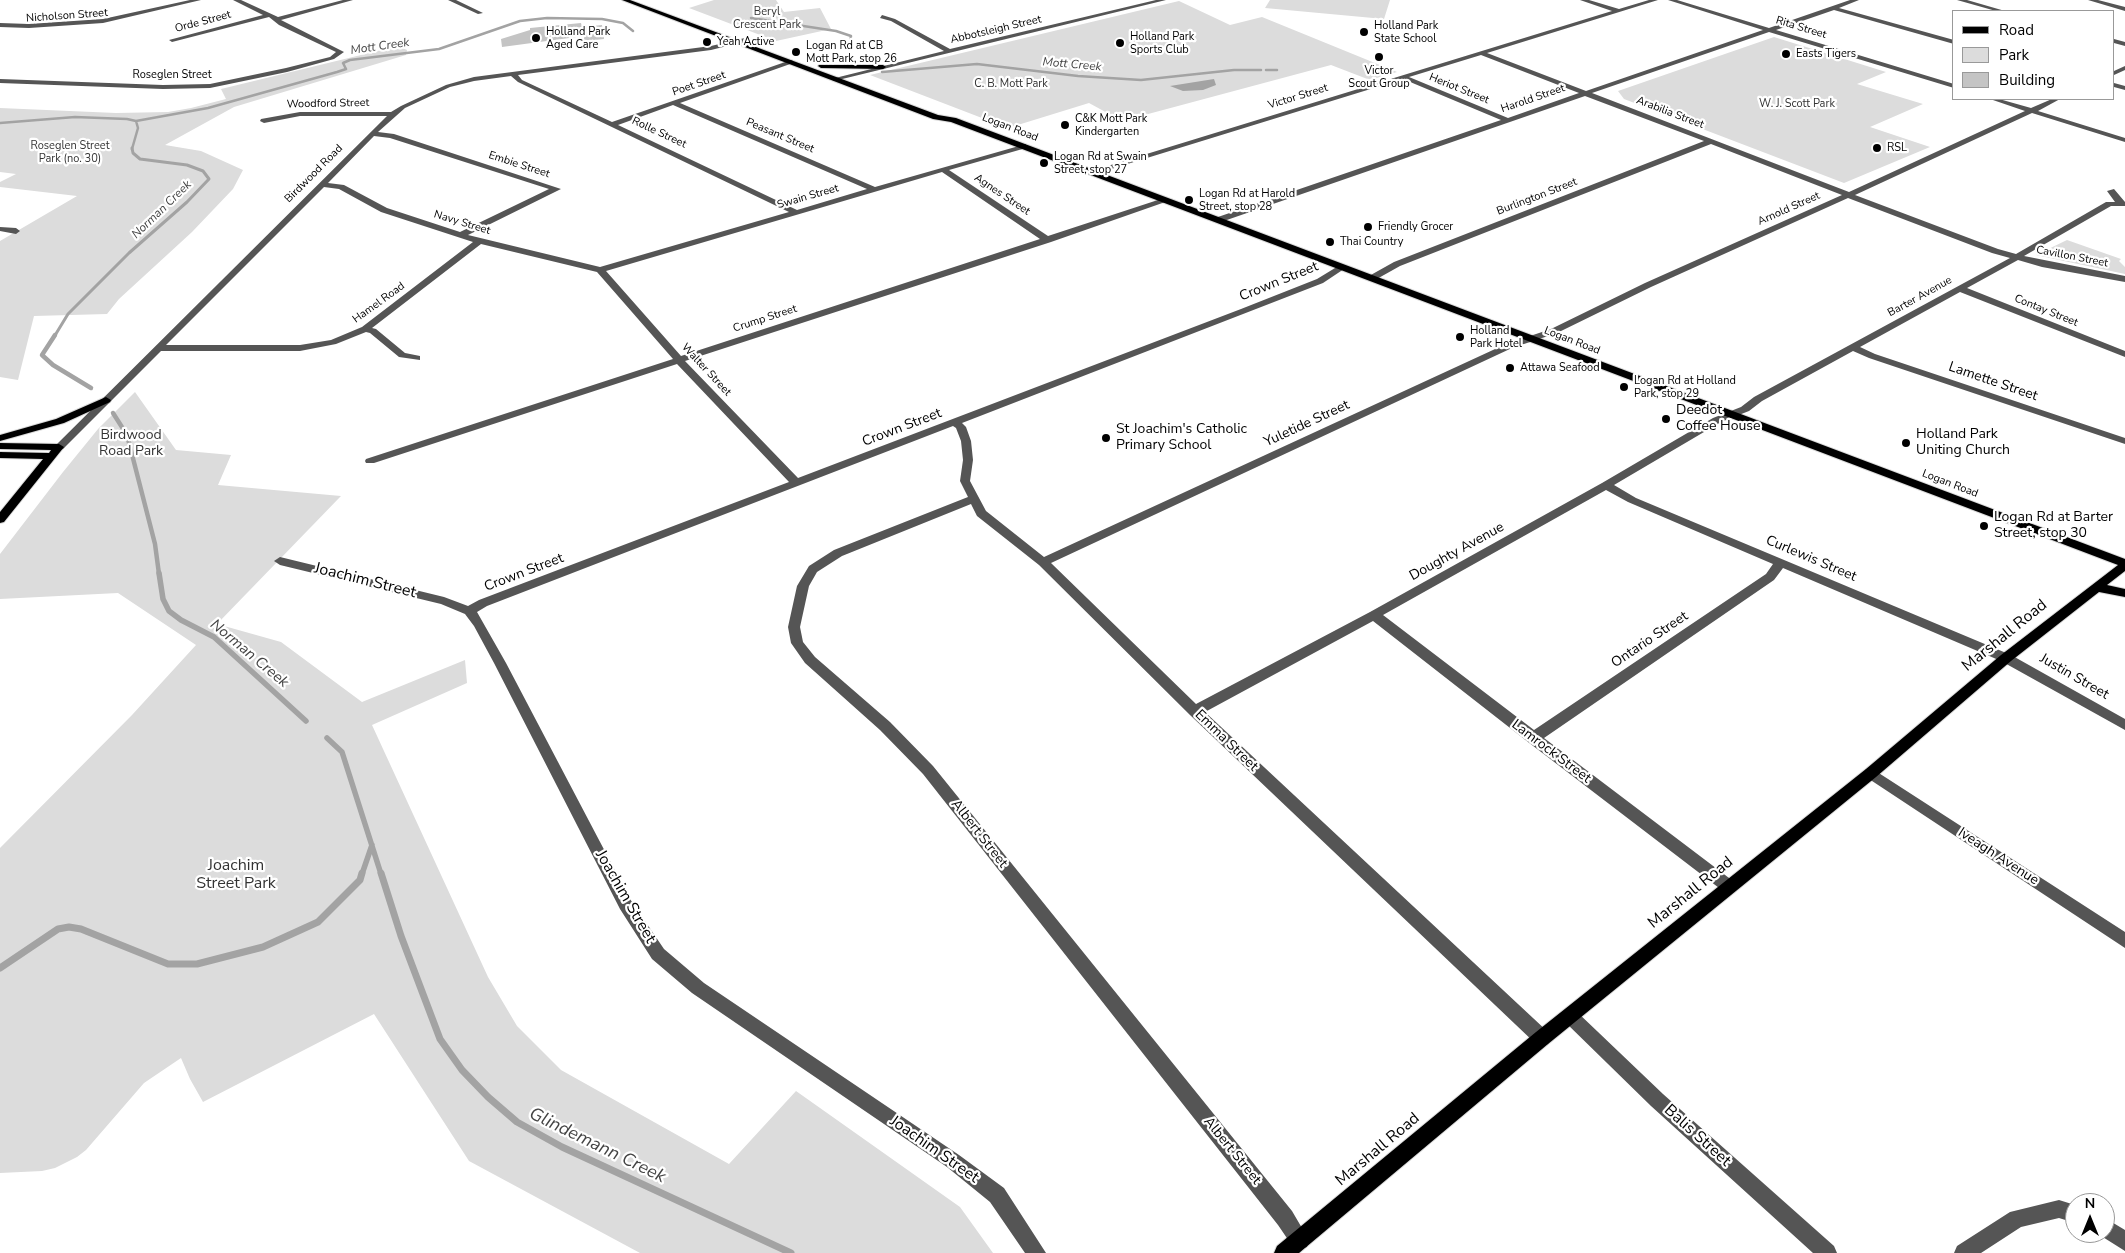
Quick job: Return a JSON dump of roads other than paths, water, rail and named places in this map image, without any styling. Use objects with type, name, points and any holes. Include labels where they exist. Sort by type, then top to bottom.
[{"type":"main road","name":"Logan Road","points":[[625,0],[936,117],[953,120],[1167,200],[2125,564]]},
{"type":"main road","name":"Logan Road","points":[[643,0],[821,66],[944,114],[953,120]]},
{"type":"main road","points":[[821,66],[883,67]]},
{"type":"main road","points":[[0,438],[85,415],[106,400]]},
{"type":"main road","points":[[0,446],[55,452]]},
{"type":"main road","points":[[0,455],[17,456],[55,452]]},
{"type":"main road","points":[[0,519],[55,452]]},
{"type":"main road","points":[[17,456],[29,466],[31,477],[28,484]]},
{"type":"main road","name":"Marshall Road","points":[[1284,1253],[1542,1038],[1728,886],[1871,773],[2006,658],[2125,564]]},
{"type":"main road","points":[[2097,587],[2125,594]]},
{"type":"street","name":"Nicholson Street","points":[[0,27],[25,29],[102,24],[195,0]]},
{"type":"street","points":[[236,0],[278,19],[350,0]]},
{"type":"street","points":[[451,0],[480,13]]},
{"type":"street","name":"Abbotsleigh Street","points":[[834,78],[1160,0]]},
{"type":"street","points":[[1583,0],[1618,11]]},
{"type":"street","name":"Victor Street","points":[[1092,172],[1655,0]]},
{"type":"street","name":"Rita Street","points":[[1671,0],[1952,85]]},
{"type":"street","name":"Harold Street","points":[[1218,220],[1856,0]]},
{"type":"street","points":[[1960,0],[1998,10]]},
{"type":"street","points":[[2091,0],[2125,10]]},
{"type":"street","points":[[1837,6],[1952,36]]},
{"type":"street","points":[[1837,6],[1952,41]]},
{"type":"street","name":"Orde Street","points":[[172,40],[269,15]]},
{"type":"street","points":[[882,17],[893,20],[949,51]]},
{"type":"street","name":"Roseglen Street","points":[[0,81],[163,87],[212,86],[287,70],[339,54],[340,50],[281,24],[278,19]]},
{"type":"street","name":"Birdwood Road","points":[[106,400],[392,114],[407,104],[454,84],[514,74],[711,48],[749,39]]},
{"type":"street","name":"Arabilia Street","points":[[1481,54],[2015,258]]},
{"type":"street","name":"Poet Street","points":[[613,124],[791,62]]},
{"type":"street","name":"Rolle Street","points":[[514,74],[520,81],[796,212]]},
{"type":"street","name":"Heriot Street","points":[[1403,77],[1508,120]]},
{"type":"street","points":[[1996,100],[2125,140]]},
{"type":"street","name":"Arnold Street","points":[[1530,338],[1554,330],[1648,285],[2056,100]]},
{"type":"street","name":"Peasant Street","points":[[674,103],[875,190]]},
{"type":"street","name":"Woodford Street","points":[[264,120],[300,114],[392,114]]},
{"type":"street","name":"Embie Street","points":[[372,134],[391,136],[557,189],[538,196],[461,235]]},
{"type":"street","name":"Burlington Street","points":[[1372,278],[1397,264],[1712,141]]},
{"type":"street","name":"Swain Street","points":[[600,270],[1023,146]]},
{"type":"street","name":"Agnes Street","points":[[944,170],[1048,240]]},
{"type":"street","name":"Navy Street","points":[[322,184],[341,187],[384,210],[479,241],[600,270]]},
{"type":"street","points":[[2111,191],[2123,204]]},
{"type":"street","name":"Crump Street","points":[[370,461],[1167,200]]},
{"type":"street","name":"Barter Avenue","points":[[1731,414],[1745,409],[1758,399],[2015,258],[2109,204],[2123,204]]},
{"type":"street","points":[[0,229],[16,231]]},
{"type":"street","name":"Hamel Road","points":[[158,348],[309,348],[333,342],[365,330],[479,241]]},
{"type":"street","name":"Cavillon Street","points":[[2015,258],[2125,280]]},
{"type":"street","name":"Crown Street","points":[[469,610],[1303,288],[1344,268]]},
{"type":"street","name":"Walter Street","points":[[600,270],[680,361],[797,484]]},
{"type":"street","name":"Contay Street","points":[[1959,288],[2125,354]]},
{"type":"street","points":[[365,330],[373,331],[402,354],[418,358]]},
{"type":"street","name":"Yuletide Street","points":[[1042,562],[1530,338]]},
{"type":"street","name":"Lamette Street","points":[[1854,347],[1872,356],[2125,441]]},
{"type":"street","name":"Doughty Avenue","points":[[1195,711],[1374,615],[1606,485],[1717,420],[1731,414]]},
{"type":"street","points":[[55,452],[85,415]]},
{"type":"street","name":"Emma Street","points":[[954,422],[961,427],[966,441],[968,460],[965,481],[981,513],[1042,562],[1195,711],[1524,1024],[1542,1038]]},
{"type":"street","name":"Curlewis Street","points":[[1606,485],[1632,500],[2006,658]]},
{"type":"street","name":"Albert Street","points":[[973,499],[838,554],[813,569],[803,586],[794,627],[796,643],[810,660],[885,726],[928,770],[1285,1218],[1300,1240]]},
{"type":"street","name":"Joachim Street","points":[[280,561],[444,601],[469,610],[479,624],[625,904],[658,954],[698,988],[953,1161],[997,1195],[1036,1253]]},
{"type":"street","name":"Ontario Street","points":[[1533,738],[1770,577],[1781,562]]},
{"type":"street","name":"Lamrock Street","points":[[1374,615],[1728,886]]},
{"type":"street","name":"Justin Street","points":[[2006,658],[2125,725]]},
{"type":"street","name":"Iveagh Avenue","points":[[1871,773],[2125,941]]},
{"type":"street","name":"Balis Street","points":[[1570,1016],[1657,1100],[1827,1253]]},
{"type":"street","points":[[1964,1253],[2017,1219],[2059,1209],[2065,1211]]},
{"type":"waterway","name":"Mott Creek","points":[[136,121],[208,108],[337,72],[346,69],[343,63],[350,60],[439,49],[520,21],[547,18],[602,19],[623,23],[633,31]]},
{"type":"waterway","name":"Mott Creek","points":[[751,18],[836,31],[851,36],[850,43]]},
{"type":"waterway","name":"Mott Creek","points":[[882,72],[977,64],[1078,76],[1141,80],[1234,70],[1261,70]]},
{"type":"waterway","name":"Mott Creek","points":[[1266,70],[1277,70]]},
{"type":"waterway","name":"Norman Creek","points":[[0,123],[75,117],[136,121]]},
{"type":"waterway","name":"Norman Creek","points":[[132,149],[138,128],[136,121]]},
{"type":"waterway","name":"Norman Creek","points":[[54,337],[68,314],[129,253],[187,202],[209,179],[203,171],[187,165],[140,159],[133,153],[132,149]]},
{"type":"waterway","name":"Norman Creek","points":[[55,335],[42,355],[53,365],[91,388]]},
{"type":"waterway","name":"Norman Creek","points":[[113,413],[127,435],[155,544],[159,574]]},
{"type":"waterway","name":"Norman Creek","points":[[159,573],[163,599],[169,611],[181,620],[214,637],[306,721]]},
{"type":"waterway","name":"Norman Creek","points":[[327,738],[342,752],[372,845]]},
{"type":"waterway","points":[[362,874],[372,845]]},
{"type":"waterway","name":"Glindemann Creek","points":[[372,845],[381,874]]},
{"type":"waterway","points":[[0,968],[58,929],[69,927],[81,929],[168,964],[197,964],[263,947],[318,922],[360,880],[362,873]]},
{"type":"waterway","name":"Glindemann Creek","points":[[381,873],[401,936],[440,1039],[462,1070],[488,1097],[517,1122],[562,1147],[791,1253]]},
{"type":"place","name":"Holland Park State School","points":[[1364,32]]},
{"type":"place","name":"Holland Park Aged Care","points":[[536,38]]},
{"type":"place","name":"Yeah Active","points":[[707,42]]},
{"type":"place","name":"Holland Park Sports Club","points":[[1120,43]]},
{"type":"place","name":"Logan Rd at CB Mott Park, stop 26","points":[[796,52]]},
{"type":"place","name":"Easts Tigers","points":[[1786,54]]},
{"type":"place","name":"Victor Scout Group","points":[[1379,57]]},
{"type":"place","name":"C&K Mott Park Kindergarten","points":[[1065,125]]},
{"type":"place","name":"RSL","points":[[1877,148]]},
{"type":"place","name":"Logan Rd at Swain Street, stop 27","points":[[1044,163]]},
{"type":"place","name":"Logan Rd at Harold Street, stop 28","points":[[1189,200]]},
{"type":"place","name":"Friendly Grocer","points":[[1368,227]]},
{"type":"place","name":"Thai Country","points":[[1330,242]]},
{"type":"place","name":"Holland Park Hotel","points":[[1460,337]]},
{"type":"place","name":"Attawa Seafood","points":[[1510,368]]},
{"type":"place","name":"Logan Rd at Holland Park, stop 29","points":[[1624,387]]},
{"type":"place","name":"Deedot Coffee House","points":[[1666,419]]},
{"type":"place","name":"St Joachim's Catholic Primary School","points":[[1106,438]]},
{"type":"place","name":"Holland Park Uniting Church","points":[[1906,443]]},
{"type":"place","name":"Logan Rd at Barter Street, stop 30","points":[[1984,526]]},
{"type":"park label","name":"Beryl Crescent Park","points":[[767,18]]},
{"type":"park label","name":"C. B. Mott Park","points":[[1011,84]]},
{"type":"park label","name":"W. J. Scott Park","points":[[1797,104]]},
{"type":"park label","name":"Roseglen Street Park (no. 30)","points":[[70,152]]},
{"type":"park label","name":"Birdwood Road Park","points":[[131,444]]},
{"type":"park label","name":"Joachim Street Park","points":[[236,875]]}]
